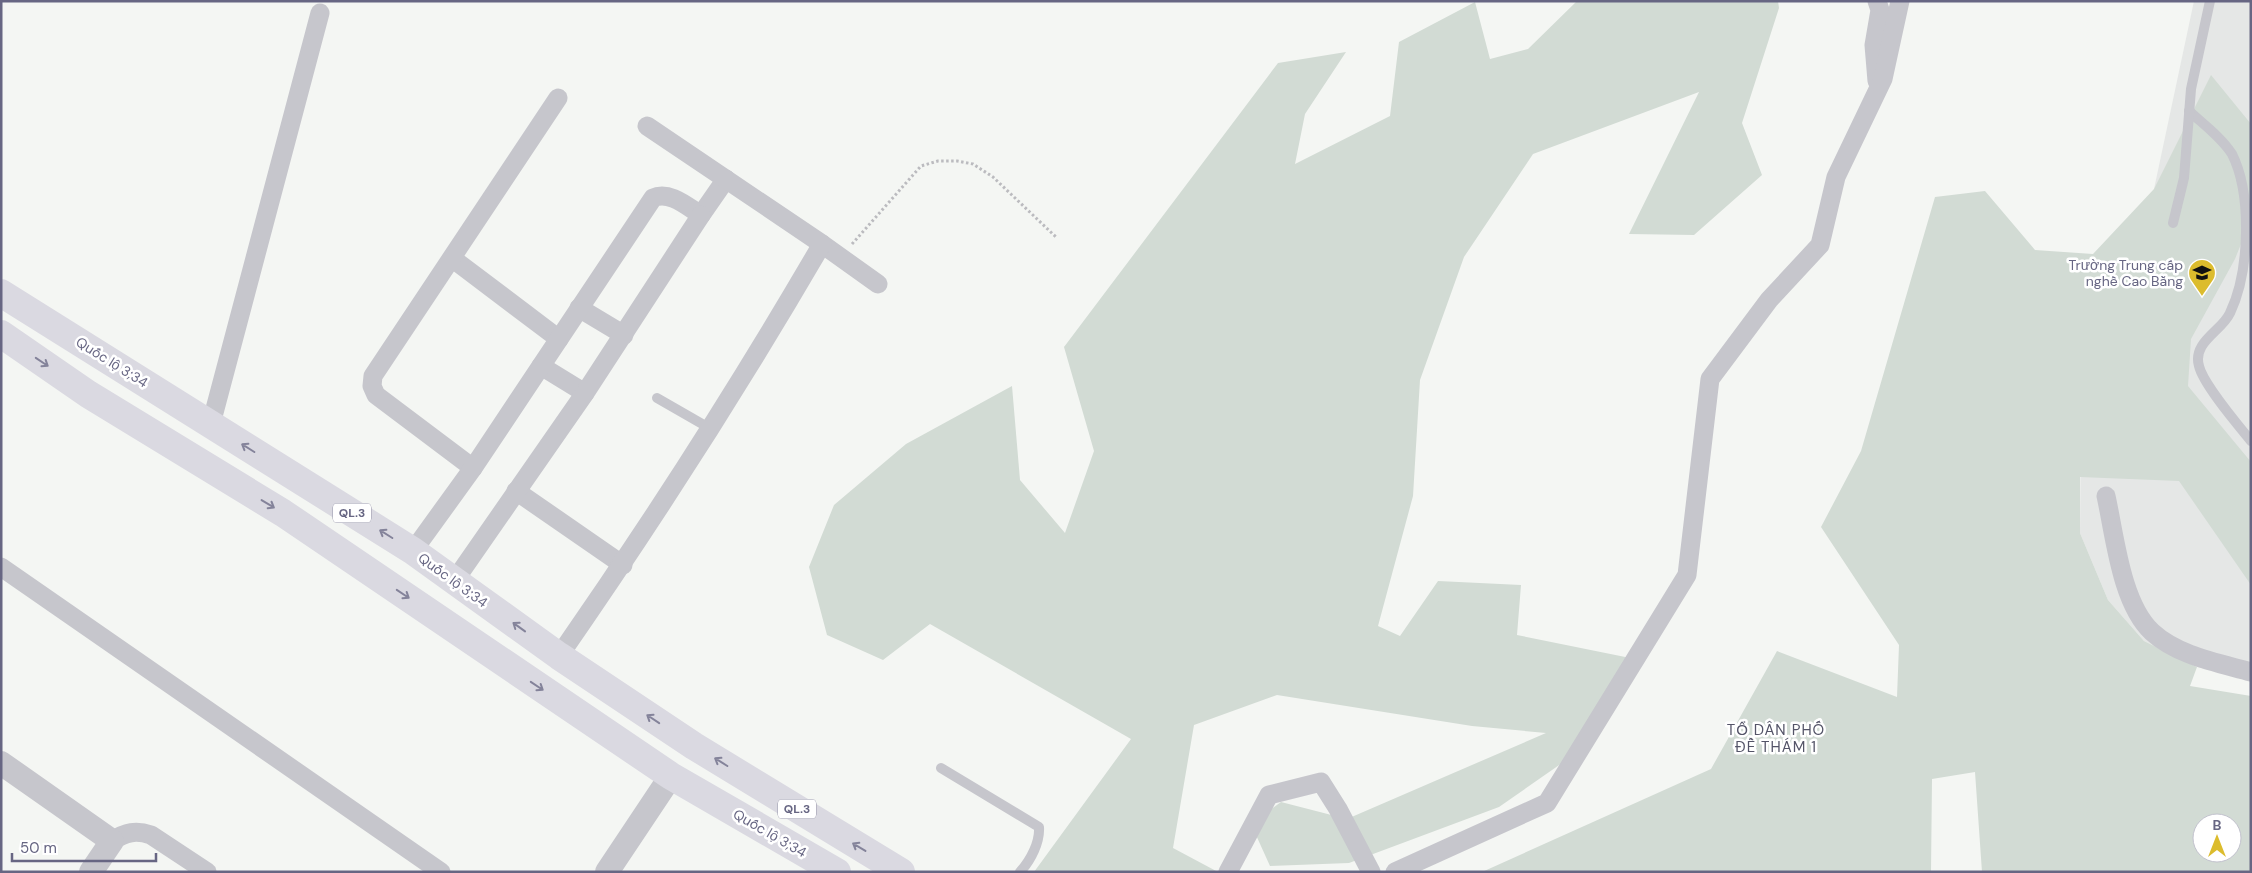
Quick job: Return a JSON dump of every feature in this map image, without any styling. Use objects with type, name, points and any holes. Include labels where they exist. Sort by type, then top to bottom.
[{"type":"highway","name":"Quốc lộ 3;34","points":[[1,293],[414,552],[559,656],[694,746],[901,872]]},
{"type":"highway","name":"Quốc lộ 3;34","points":[[1,334],[88,394],[283,513],[671,776],[837,872]]},
{"type":"highway","points":[[191,457],[211,424]]},
{"type":"highway","points":[[671,776],[694,746]]},
{"type":"street","points":[[1877,1],[1880,10],[1874,45],[1878,90]]},
{"type":"street","points":[[1395,872],[1547,803],[1687,575],[1710,379],[1769,300],[1820,246],[1836,177],[1883,79],[1900,1]]},
{"type":"street","points":[[211,424],[320,13]]},
{"type":"street","points":[[473,468],[376,396],[372,386],[373,376],[558,98]]},
{"type":"street","points":[[647,126],[878,284]]},
{"type":"street","points":[[455,580],[585,393],[726,179]]},
{"type":"street","points":[[414,552],[473,468],[653,198],[659,195],[667,196],[701,215]]},
{"type":"street","points":[[559,656],[623,565],[711,429],[822,244]]},
{"type":"street","points":[[453,258],[559,339]]},
{"type":"street","points":[[579,308],[624,335]]},
{"type":"street","points":[[541,366],[585,393]]},
{"type":"street","points":[[516,491],[623,565]]},
{"type":"street","points":[[2106,496],[2130,597],[2140,616],[2152,632],[2193,655],[2251,672]]},
{"type":"street","points":[[1,567],[441,872]]},
{"type":"street","points":[[1,764],[112,841]]},
{"type":"street","points":[[606,872],[671,776]]},
{"type":"street","points":[[1228,872],[1269,795],[1321,782],[1338,809],[1371,872]]},
{"type":"street","points":[[91,872],[112,841],[131,831],[151,836],[207,872]]},
{"type":"lane","points":[[2173,223],[2184,178],[2191,90],[2210,1]]},
{"type":"lane","points":[[2189,111],[2232,153],[2239,166],[2246,196],[2249,236],[2242,275],[2230,314],[2204,343],[2198,358],[2202,373],[2251,441]]},
{"type":"lane","points":[[657,398],[711,429]]},
{"type":"lane","points":[[941,768],[1038,827],[1040,838],[1020,872]]},
{"type":"path","points":[[840,257],[921,166],[938,161],[957,161],[972,164],[993,177],[1057,238]]},
{"type":"shaded area","points":[[1577,1],[1778,1],[1779,8],[1742,123],[1762,175],[1694,235],[1629,234],[1699,92],[1533,154],[1464,257],[1420,380],[1413,496],[1378,626],[1400,636],[1438,581],[1521,585],[1517,635],[1645,661],[1585,747],[1499,807],[1349,863],[1270,866],[1251,824],[1281,802],[1347,819],[1546,733],[1472,726],[1277,695],[1194,725],[1173,848],[1218,872],[1034,872],[1131,739],[930,624],[883,660],[827,635],[809,567],[834,505],[906,444],[1012,386],[1020,480],[1065,533],[1094,451],[1064,347],[1278,63],[1346,52],[1305,114],[1295,164],[1390,116],[1399,42],[1475,2],[1490,59],[1528,49]]},
{"type":"shaded area","name":"Trường Trung cấp nghề Cao Bằng","points":[[2194,1],[2251,1],[2251,679],[2197,667],[2144,641],[2108,600],[2080,533],[2081,406],[2154,189]]},
{"type":"shaded area","points":[[2211,75],[2251,124],[2251,219],[2235,259],[2191,339],[2188,386],[2251,462],[2251,585],[2179,481],[2080,477],[2080,533],[2108,600],[2144,641],[2197,667],[2190,686],[2251,696],[2251,872],[1982,872],[1975,772],[1932,779],[1931,872],[1482,872],[1711,769],[1777,651],[1897,697],[1899,645],[1821,527],[1861,451],[1935,197],[1985,191],[2035,250],[2093,254],[2154,189]]},
{"type":"place","name":"Trường Trung cấp nghề Cao Bằng","points":[[2202,297]]},
{"type":"district","name":"TỔ DÂN PHỐ ĐỀ THÁM 1","points":[[1776,738]]}]
